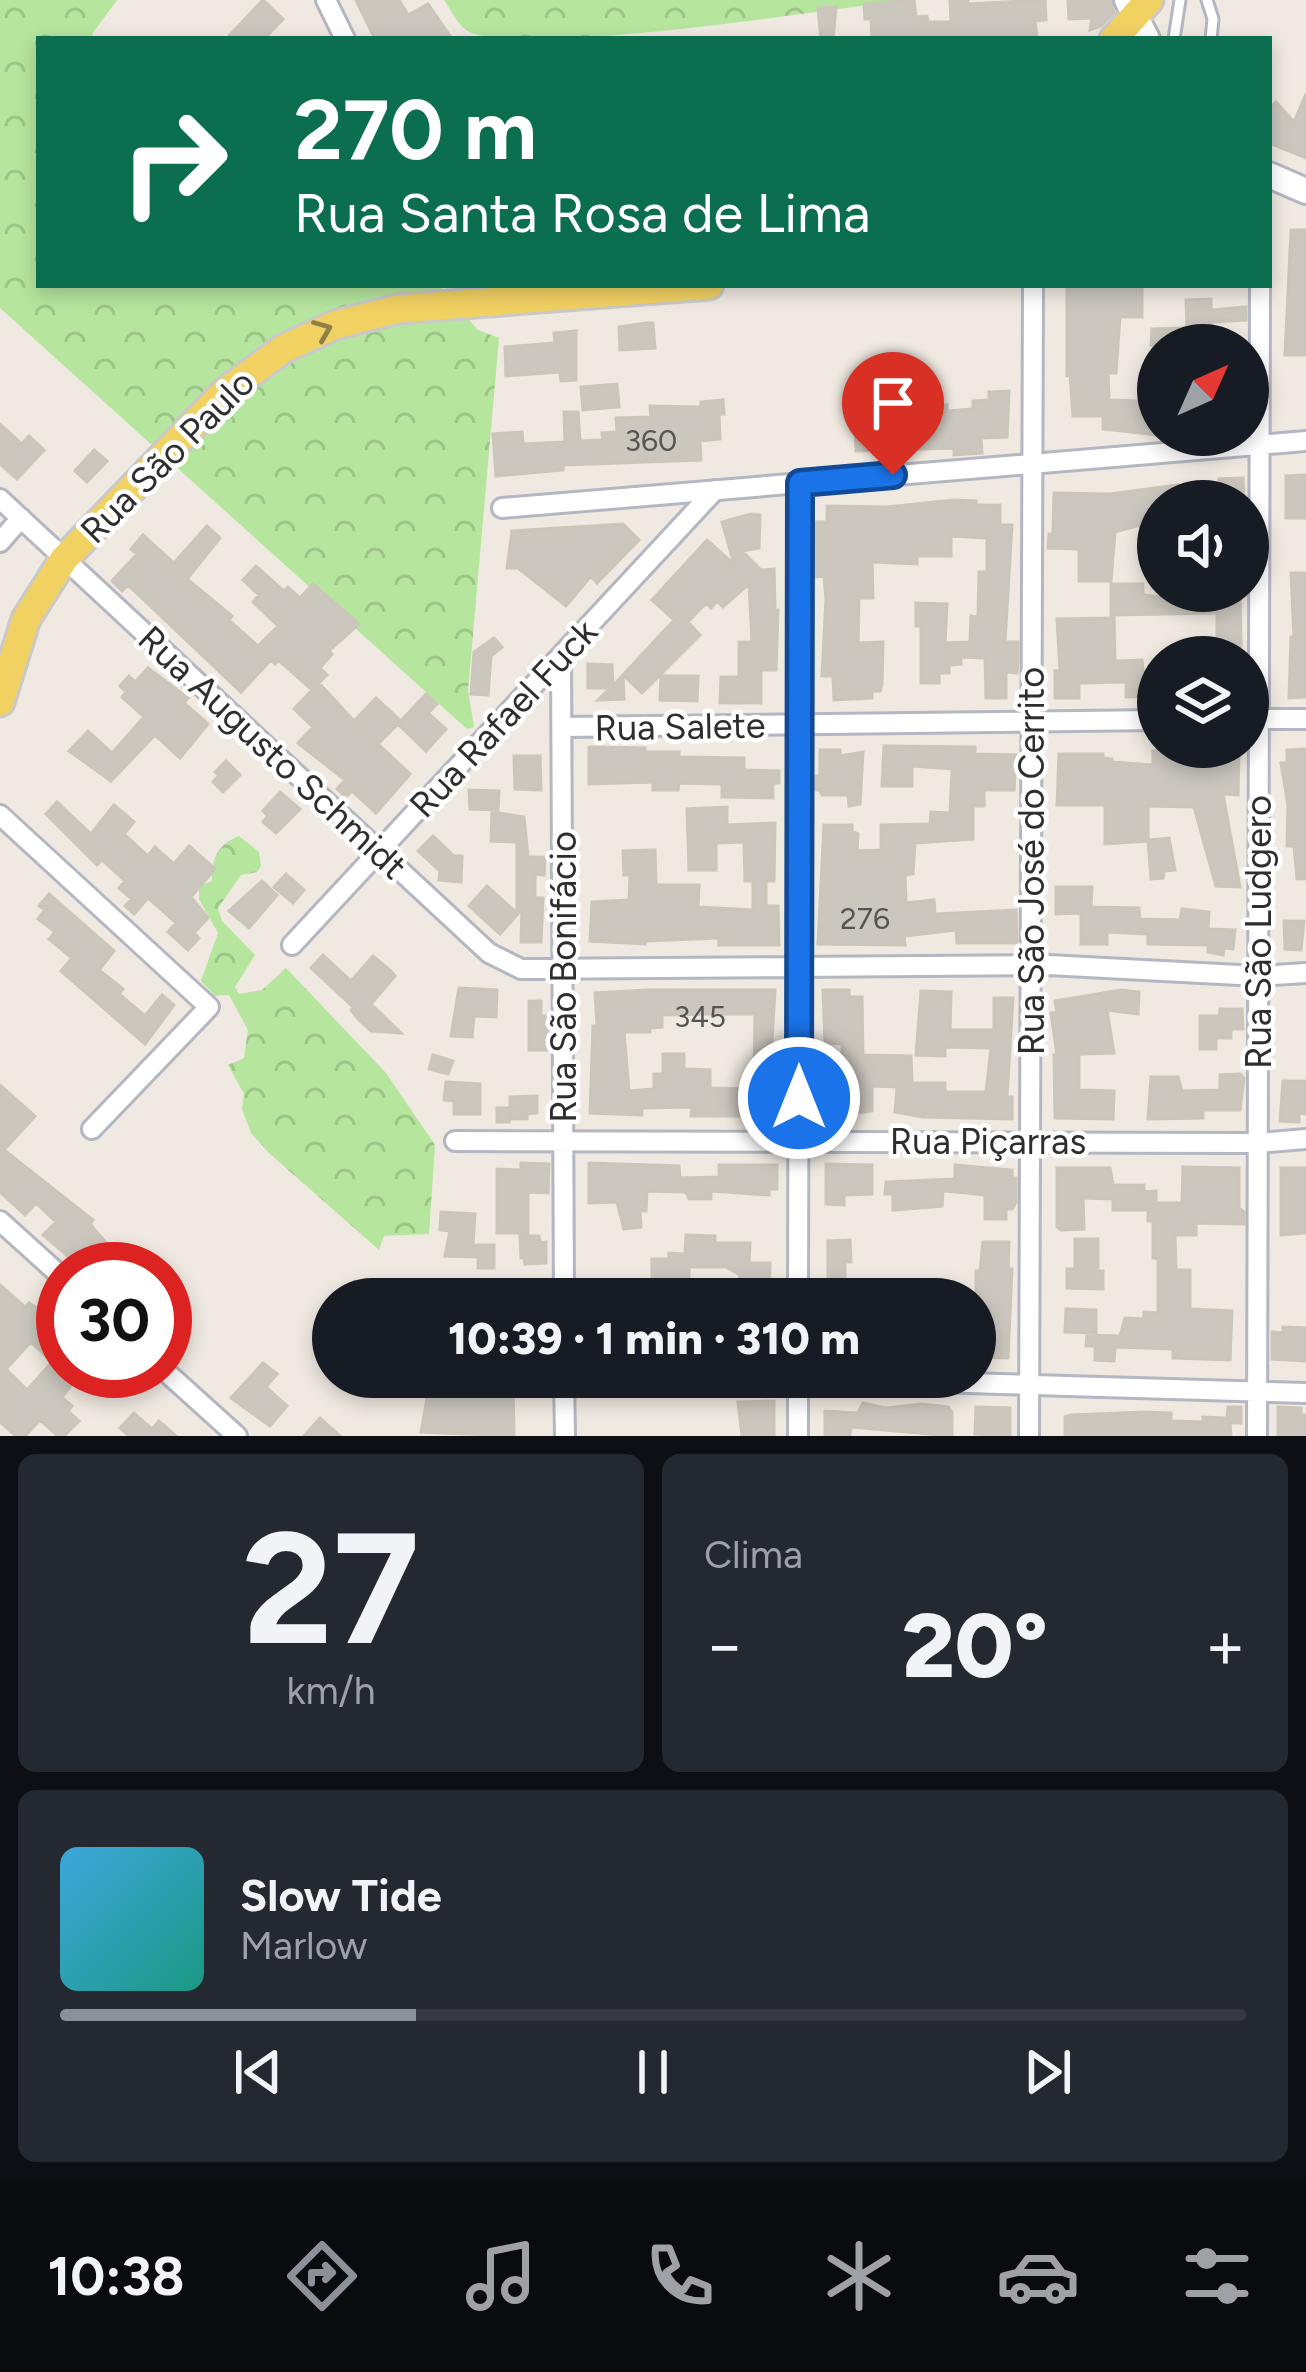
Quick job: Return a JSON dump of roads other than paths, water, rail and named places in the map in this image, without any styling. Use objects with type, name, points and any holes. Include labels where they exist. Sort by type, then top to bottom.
[{"type":"main road","points":[[1117,36],[1144,11]]},
{"type":"main road","name":"Rua São Paulo","points":[[0,702],[26,619],[64,559],[225,392],[265,360],[308,336],[362,316],[437,304],[639,288]]},
{"type":"street","points":[[326,0],[344,36]]},
{"type":"street","points":[[1272,176],[1306,191]]},
{"type":"street","name":"Rua São José do Cerrito","points":[[1029,1436],[1033,288]]},
{"type":"street","name":"Rua São Ludgero","points":[[1260,288],[1260,324]]},
{"type":"street","points":[[1269,444],[1306,441]]},
{"type":"street","points":[[502,508],[1137,455]]},
{"type":"street","name":"Rua São Ludgero","points":[[1255,636],[1259,456]]},
{"type":"street","points":[[798,1278],[800,483]]},
{"type":"street","name":"Rua Rafael Fuck","points":[[292,945],[715,490]]},
{"type":"street","name":"Rua Augusto Schmidt","points":[[0,499],[490,953],[521,969],[1030,965],[1258,976],[1306,973]]},
{"type":"street","points":[[0,542],[21,518]]},
{"type":"street","name":"Rua São Bonifácio","points":[[561,656],[564,1278]]},
{"type":"street","points":[[1269,719],[1306,718]]},
{"type":"street","name":"Rua Salete","points":[[562,727],[1137,720]]},
{"type":"street","name":"Rua São Ludgero","points":[[1254,768],[1257,1436]]},
{"type":"street","points":[[0,815],[209,1007],[92,1130]]},
{"type":"street","name":"Rua Piçarras","points":[[455,1142],[1258,1143],[1306,1139]]},
{"type":"street","points":[[0,1221],[36,1254]]},
{"type":"street","points":[[996,1383],[1306,1393]]},
{"type":"street","points":[[192,1395],[237,1436]]},
{"type":"street","points":[[564,1398],[565,1436]]},
{"type":"street","points":[[798,1398],[798,1436]]},
{"type":"lane","points":[[1174,36],[1180,0]]},
{"type":"lane","points":[[1208,0],[1211,36]]}]
